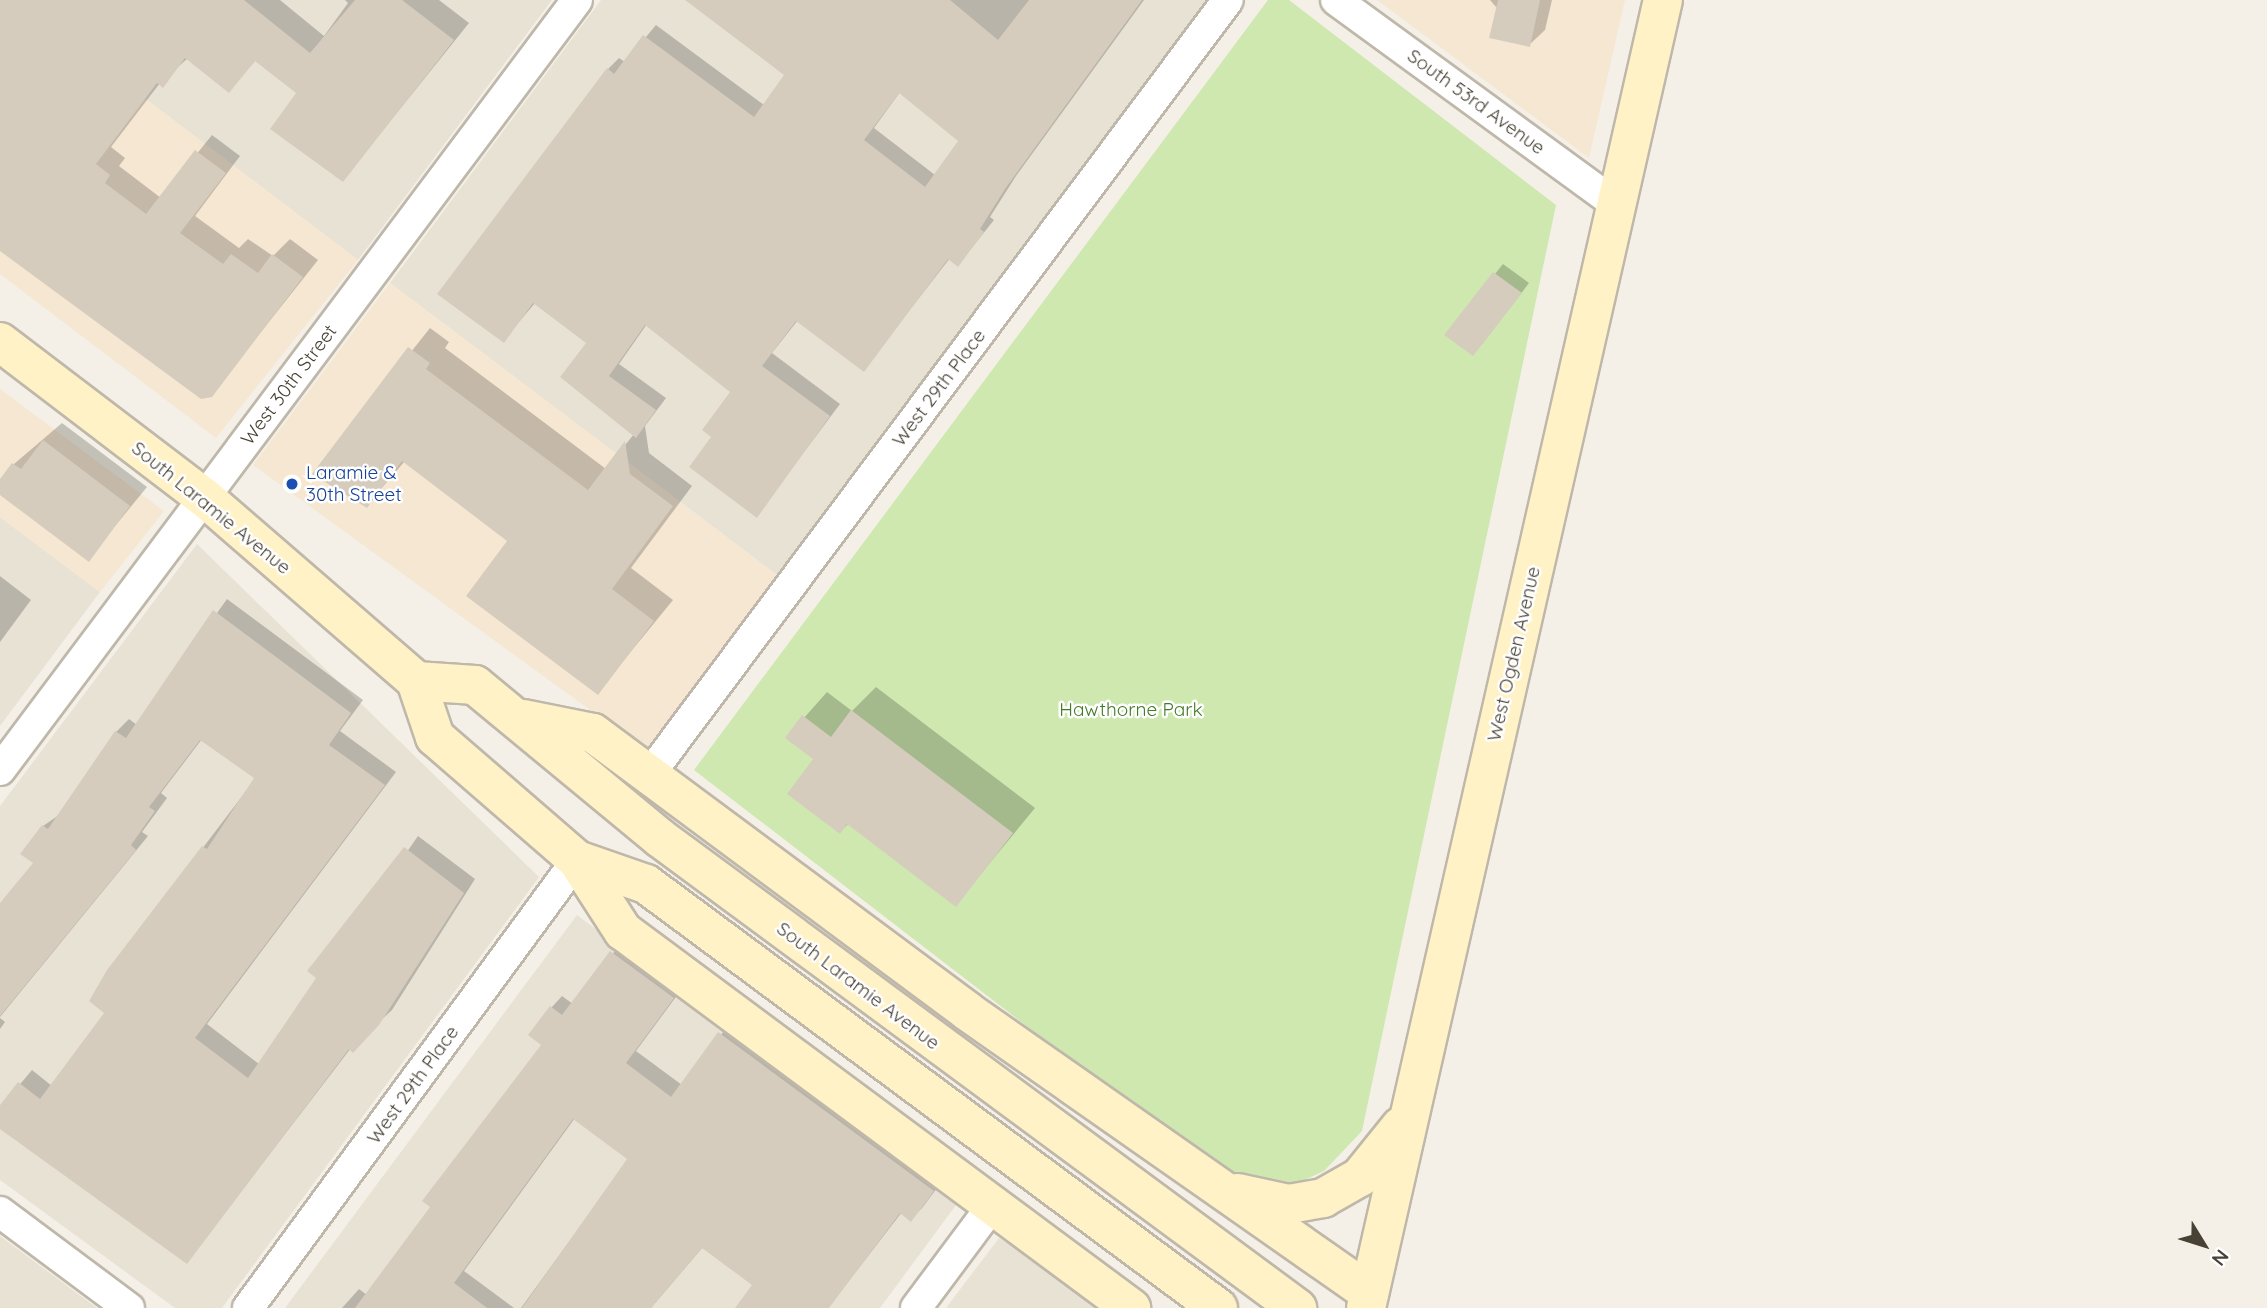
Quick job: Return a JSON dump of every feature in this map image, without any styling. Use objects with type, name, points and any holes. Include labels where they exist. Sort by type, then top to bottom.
[{"type":"main road","name":"West Ogden Avenue","points":[[1367,1300],[1663,0]]},
{"type":"main road","name":"South Laramie Avenue","points":[[0,342],[205,498],[416,681],[475,685],[519,718],[660,838],[1069,1144],[1297,1308]]},
{"type":"main road","points":[[416,681],[435,737],[577,860],[623,932],[1131,1308]]},
{"type":"main road","points":[[519,718],[593,733],[1212,1182],[1367,1300]]},
{"type":"main road","points":[[577,860],[646,884],[1038,1178],[1218,1308]]},
{"type":"main road","points":[[1212,1182],[1259,1201],[1289,1204],[1323,1198],[1360,1177],[1410,1113]]},
{"type":"street","name":"West 30th Street","points":[[0,770],[577,0]]},
{"type":"street","name":"West 29th Place","points":[[649,775],[1228,0]]},
{"type":"street","name":"South 53rd Avenue","points":[[1336,0],[1616,205]]},
{"type":"street","name":"West 29th Place","points":[[248,1308],[577,860]]},
{"type":"street","points":[[916,1308],[992,1206]]},
{"type":"street","points":[[0,1212],[129,1308]]},
{"type":"shaded area","points":[[0,0],[15,0],[358,260],[216,438],[0,274]]},
{"type":"shaded area","points":[[15,0],[552,0],[358,260]]},
{"type":"shaded area","points":[[601,0],[1207,0],[777,575],[390,283]]},
{"type":"shaded area","points":[[1377,0],[1625,0],[1589,158]]},
{"type":"shaded area","points":[[390,283],[777,575],[648,752],[253,465]]},
{"type":"shaded area","points":[[0,389],[164,511],[100,592],[0,517]]},
{"type":"shaded area","points":[[0,517],[100,592],[0,726]]},
{"type":"shaded area","points":[[197,544],[539,877],[222,1308],[175,1308],[0,1180],[0,806]]},
{"type":"shaded area","points":[[577,915],[959,1201],[880,1308],[285,1308]]},
{"type":"shaded area","points":[[0,1236],[97,1308],[0,1308]]},
{"type":"shaded area","points":[[999,1238],[1010,1245],[1097,1308],[946,1308]]},
{"type":"green space","name":"Hawthorne Park","points":[[1268,0],[1289,0],[1556,205],[1362,1131],[1324,1171],[1276,1193],[1185,1148],[694,770]]},
{"type":"building","points":[[0,0],[244,0],[310,53],[355,0],[402,0],[454,40],[343,182],[270,129],[296,93],[255,61],[229,93],[185,58],[163,88],[157,83],[96,164],[110,175],[105,183],[146,214],[195,150],[226,173],[180,233],[223,264],[231,254],[258,273],[272,254],[303,277],[212,397],[201,399],[0,251]]},
{"type":"building","points":[[685,0],[950,0],[998,40],[1029,0],[1142,0],[1005,189],[980,229],[984,232],[958,267],[948,259],[864,372],[796,321],[762,366],[830,416],[757,518],[689,467],[711,437],[702,430],[730,392],[645,325],[609,376],[656,410],[636,438],[560,377],[586,343],[533,303],[504,343],[437,294],[607,68],[614,74],[643,35],[754,117],[784,75]],"holes":[[[899,93],[958,141],[925,187],[864,140]]]},
{"type":"building","points":[[1498,0],[1540,0],[1530,47],[1489,38]]},
{"type":"building","points":[[1493,272],[1522,293],[1473,356],[1444,335]]},
{"type":"building","points":[[408,347],[430,363],[426,369],[588,490],[625,441],[630,474],[673,506],[612,589],[654,621],[598,695],[466,596],[507,541],[402,461],[367,508],[312,474]]},
{"type":"building","points":[[43,440],[130,506],[89,562],[0,495],[0,479],[12,463],[21,469]]},
{"type":"building","points":[[213,610],[351,713],[329,745],[385,785],[195,1038],[248,1078],[316,978],[307,971],[404,847],[464,893],[379,1025],[353,1053],[349,1049],[187,1264],[0,1129],[0,1105],[18,1082],[40,1099],[104,1013],[89,1001],[107,970],[202,846],[207,849],[254,778],[200,740],[149,807],[155,811],[131,845],[136,850],[0,1016],[0,903],[33,863],[20,854],[42,825],[48,829],[115,731],[126,738]]},
{"type":"building","points":[[851,710],[1013,833],[956,907],[847,824],[840,834],[787,794],[813,759],[785,738],[802,715],[831,737]]},
{"type":"building","points":[[610,951],[674,998],[626,1063],[671,1097],[718,1032],[934,1191],[911,1222],[900,1213],[829,1308],[735,1308],[752,1285],[702,1248],[651,1308],[522,1308],[627,1159],[573,1119],[454,1283],[487,1308],[355,1308],[430,1207],[422,1201],[541,1045],[528,1035],[550,1006],[562,1015]]},
{"type":"place","name":"Laramie & 30th Street","points":[[292,484]]}]
